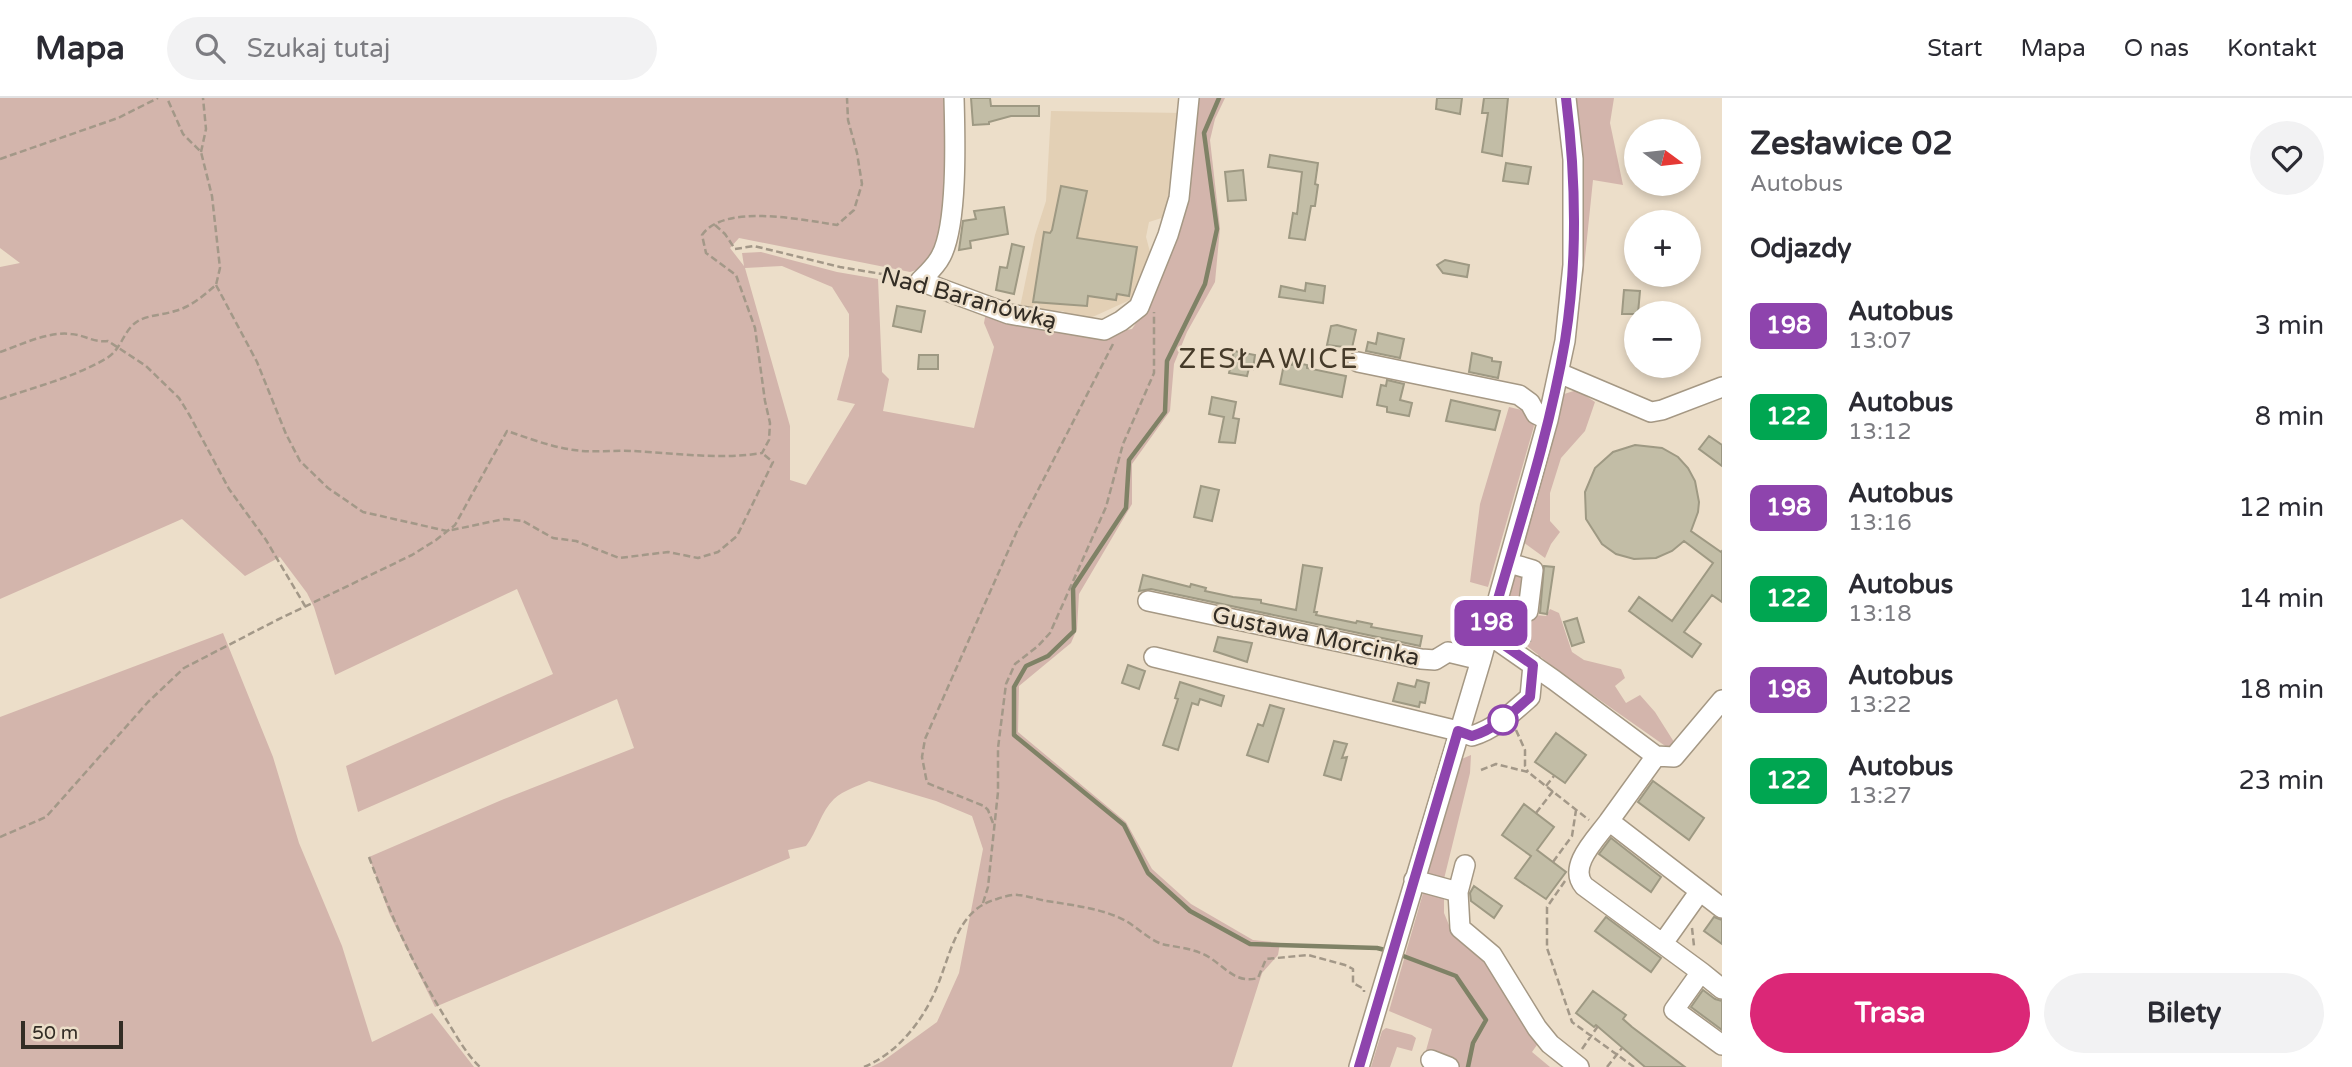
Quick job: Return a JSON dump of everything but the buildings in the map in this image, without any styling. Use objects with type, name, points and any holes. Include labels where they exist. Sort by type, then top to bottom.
[{"type":"street","points":[[920,281],[942,254],[949,222],[953,196],[954,98]]},
{"type":"street","points":[[1121,321],[1139,307],[1168,235],[1179,198],[1189,98]]},
{"type":"street","points":[[1359,1067],[1372,989],[1395,942],[1481,660],[1559,373],[1570,303],[1574,233],[1573,159],[1566,98]]},
{"type":"street","name":"Nad Baranówką","points":[[920,281],[1009,314],[1104,330],[1121,321]]},
{"type":"street","points":[[1358,362],[1519,395],[1530,403],[1536,414],[1548,420]]},
{"type":"street","points":[[1559,373],[1651,412],[1722,387]]},
{"type":"street","points":[[1509,563],[1533,570],[1528,611]]},
{"type":"street","name":"Gustawa Morcinka","points":[[1148,601],[1421,659],[1435,660],[1448,652],[1481,660]]},
{"type":"street","points":[[1488,634],[1656,756],[1674,757],[1722,700]]},
{"type":"street","points":[[1154,657],[1472,736],[1510,715],[1530,697],[1533,665]]},
{"type":"street","points":[[1656,756],[1581,861],[1578,870],[1580,880],[1584,886],[1722,989]]},
{"type":"street","points":[[1606,826],[1722,908]]},
{"type":"street","points":[[1465,865],[1458,892],[1460,928],[1492,955],[1536,1028],[1550,1044],[1576,1065]]},
{"type":"street","points":[[1414,880],[1458,892]]},
{"type":"street","points":[[1662,943],[1700,891]]},
{"type":"street","points":[[1701,972],[1674,1010],[1722,1045]]},
{"type":"path","points":[[0,159],[118,118],[158,98]]},
{"type":"path","points":[[167,98],[183,134],[201,152]]},
{"type":"path","points":[[0,399],[107,358],[118,349],[125,334],[138,321],[178,311],[216,285],[220,268],[212,196],[201,152],[206,129],[202,98]]},
{"type":"path","points":[[762,453],[769,440],[770,423],[755,328],[736,275],[706,253],[702,235],[708,226],[730,218],[772,216],[837,225],[854,210],[862,184],[848,120],[847,98]]},
{"type":"path","name":"Nad Baranówką","points":[[715,225],[735,249],[754,246],[840,267],[920,281]]},
{"type":"path","points":[[983,903],[988,887],[998,792],[999,731],[1006,684],[1015,664],[1050,633],[1106,507],[1123,444],[1154,373],[1154,302],[1149,284]]},
{"type":"path","points":[[0,837],[46,817],[148,702],[184,668],[412,555],[447,531],[455,525],[507,431],[574,450],[713,456],[762,453],[773,462],[737,536],[718,552],[698,558],[668,552],[618,558],[576,541],[553,538],[523,522],[504,519],[447,531],[363,512],[328,488],[300,461],[257,362],[216,285]]},
{"type":"path","points":[[994,824],[987,808],[927,783],[922,757],[925,739],[1017,531],[1102,368],[1121,321]]},
{"type":"path","points":[[0,352],[69,333],[98,343],[108,341],[146,366],[179,398],[229,489],[266,540],[306,606]]},
{"type":"path","points":[[1528,611],[1530,642]]},
{"type":"path","points":[[1514,727],[1525,750],[1525,766],[1528,772]]},
{"type":"path","points":[[1481,770],[1496,764],[1528,772],[1576,810],[1606,826]]},
{"type":"path","points":[[1546,786],[1554,776]]},
{"type":"path","points":[[1536,813],[1553,791]]},
{"type":"path","points":[[1553,862],[1572,836],[1576,810]]},
{"type":"path","points":[[369,857],[389,913],[405,946],[457,1037],[480,1067]]},
{"type":"path","points":[[1578,870],[1569,876],[1547,907],[1547,948],[1572,1022],[1634,1067],[1638,1061]]},
{"type":"path","points":[[864,1067],[886,1057],[905,1039],[919,1019],[933,996],[962,922],[983,903],[1018,895],[1069,903],[1126,921],[1161,944],[1201,952],[1234,976],[1248,981],[1258,978],[1266,959],[1308,956],[1351,967],[1353,983],[1372,989]]},
{"type":"path","points":[[1576,1065],[1598,1026]]},
{"type":"path","points":[[1608,1067],[1622,1048]]},
{"type":"shaded area","points":[[0,98],[950,98],[950,194],[932,265],[910,272],[739,238],[730,248],[744,266],[742,253],[761,252],[837,272],[878,279],[882,372],[889,379],[883,411],[974,428],[994,347],[984,323],[986,312],[1104,334],[1132,329],[1158,284],[1177,234],[1189,175],[1195,98],[1225,98],[1215,119],[1210,140],[1220,228],[1215,282],[1187,332],[1174,364],[1170,411],[1132,464],[1132,504],[1079,594],[1077,629],[1071,643],[1019,686],[1018,732],[1126,822],[1152,869],[1191,904],[1253,940],[1280,943],[1278,955],[1262,973],[1232,1067],[871,1067],[937,1022],[959,973],[983,849],[972,816],[936,801],[869,781],[834,799],[806,846],[788,850],[790,858],[435,1007],[389,913],[369,857],[504,799],[634,748],[617,699],[358,812],[346,766],[553,674],[517,589],[335,675],[314,607],[280,557],[245,576],[182,519],[0,599],[0,267],[20,263],[0,248]],"holes":[[[782,266],[832,287],[849,314],[849,356],[837,400],[855,404],[806,485],[790,480],[790,426],[745,268]]]},
{"type":"shaded area","points":[[1575,98],[1614,98],[1610,123],[1623,185],[1593,180],[1583,277],[1581,177]]},
{"type":"shaded area","points":[[1051,111],[1184,113],[1168,216],[1149,222],[1146,237],[1150,252],[1132,299],[1086,320],[1068,316],[1063,311],[1019,312],[1035,235],[1046,201]]},
{"type":"shaded area","points":[[1577,390],[1595,402],[1585,431],[1561,458],[1550,493],[1550,521],[1560,532],[1545,558],[1523,542],[1564,394]]},
{"type":"shaded area","points":[[1509,407],[1530,412],[1534,426],[1488,587],[1470,582],[1480,504]]},
{"type":"shaded area","points":[[1513,572],[1526,573],[1525,614],[1546,616],[1550,609],[1559,613],[1572,652],[1584,660],[1621,669],[1625,678],[1615,686],[1626,703],[1640,695],[1655,712],[1674,742],[1671,750],[1557,670],[1517,638],[1507,621],[1506,601]]},
{"type":"shaded area","points":[[223,633],[273,757],[299,843],[342,946],[372,1042],[432,1013],[474,1067],[0,1067],[0,717]]},
{"type":"shaded area","points":[[1471,755],[1470,773],[1444,879],[1444,913],[1451,930],[1473,944],[1539,1042],[1532,1052],[1550,1067],[1460,1067],[1425,1054],[1432,1029],[1389,1011],[1428,876],[1424,866],[1457,761]]},
{"type":"shaded area","points":[[1386,1028],[1416,1038],[1412,1051],[1397,1047],[1390,1067],[1371,1067],[1382,1031]]},
{"type":"waterway","points":[[1219,98],[1204,133],[1217,229],[1205,284],[1167,361],[1165,412],[1129,460],[1126,508],[1073,588],[1074,631],[1048,656],[1026,666],[1014,687],[1014,735],[1124,825],[1148,873],[1190,911],[1250,944],[1377,948],[1389,951]]},
{"type":"waterway","points":[[1398,954],[1456,976],[1486,1020],[1473,1043],[1468,1067]]},
{"type":"bus line","name":"198","points":[[1359,1067],[1458,731],[1472,736],[1479,734],[1510,715],[1530,697],[1533,665],[1488,634],[1537,465],[1565,341],[1574,233],[1573,159],[1566,98]]},
{"type":"district","name":"ZESŁAWICE","points":[[1269,358]]}]
